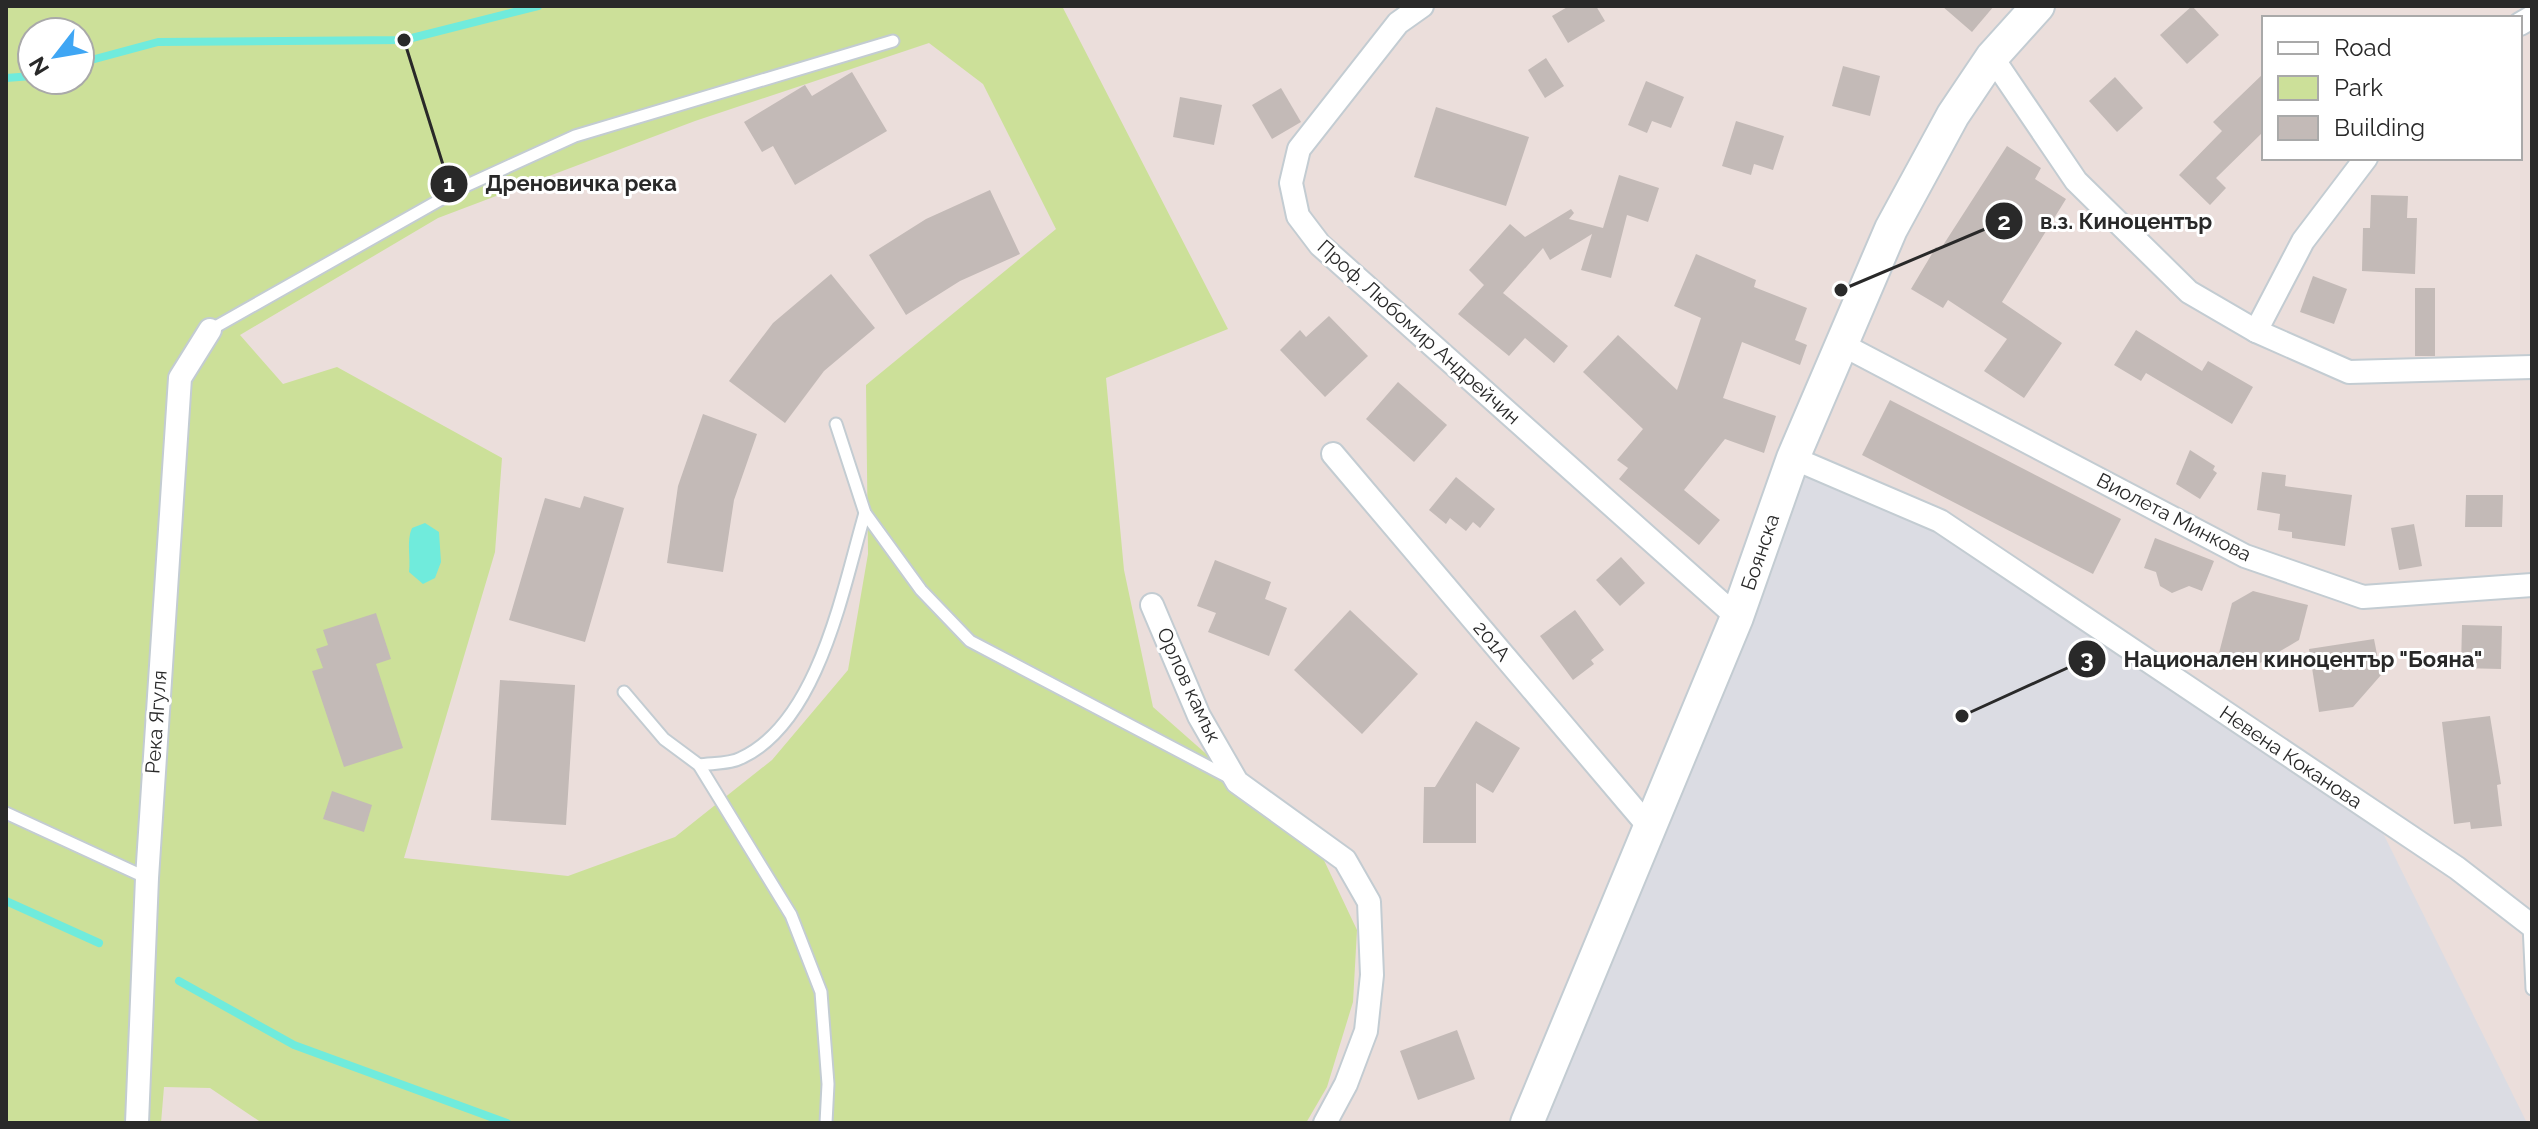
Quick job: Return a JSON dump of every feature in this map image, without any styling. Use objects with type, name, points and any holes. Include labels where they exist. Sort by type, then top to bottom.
[{"type":"main road","name":"Боянска","points":[[1527,1123],[1588,969],[1737,617],[1793,458],[1891,229],[1953,115],[1992,57],[2038,6]]},
{"type":"street","name":"Проф. Любомир Андрейчин","points":[[1422,6],[1398,23],[1299,149],[1291,183],[1298,216],[1320,245],[1737,617]]},
{"type":"street","points":[[1992,57],[2076,181],[2189,292],[2256,331],[2349,372],[2532,367]]},
{"type":"street","points":[[2256,331],[2303,241],[2364,160]]},
{"type":"street","name":"Река Ягуля","points":[[137,1123],[147,878],[180,378],[210,330]]},
{"type":"street","name":"Виолета Минкова","points":[[1841,344],[2245,556],[2304,577],[2363,597],[2532,585]]},
{"type":"street","name":"201А","points":[[1333,454],[1650,828]]},
{"type":"street","name":"Невена Коканова","points":[[1793,458],[1940,521],[2457,868],[2531,926]]},
{"type":"street","name":"Орлов камък","points":[[1152,605],[1199,716],[1237,782],[1345,860],[1369,902],[1372,975],[1366,1031],[1346,1084],[1325,1123]]},
{"type":"lane","points":[[210,330],[461,188],[575,136],[893,41]]},
{"type":"lane","points":[[836,424],[865,513],[921,590],[970,641],[1237,782]]},
{"type":"lane","points":[[699,765],[740,759],[782,729],[823,653],[865,513]]},
{"type":"lane","points":[[624,692],[664,739],[699,765],[791,915],[821,992],[828,1084],[826,1123]]},
{"type":"lane","points":[[6,813],[147,878]]},
{"type":"lane","points":[[2531,926],[2532,989]]},
{"type":"shaded area","points":[[1793,458],[1940,521],[2374,815],[2527,1123],[1527,1123]]},
{"type":"green space","points":[[6,6],[1062,6],[1228,329],[1106,378],[1124,570],[1153,707],[1322,856],[1357,930],[1353,1002],[1327,1087],[1306,1123],[262,1123],[210,1088],[164,1087],[161,1123],[6,1123]],"holes":[[[929,43],[983,84],[1056,229],[866,385],[868,554],[848,670],[772,760],[675,837],[568,876],[404,858],[495,552],[502,458],[337,367],[283,384],[240,335],[438,218],[695,121]]]},
{"type":"water","points":[[425,523],[439,532],[441,562],[435,578],[423,584],[409,572],[409,544],[412,528]]},
{"type":"building","points":[[1569,6],[1596,6],[1605,21],[1568,43],[1552,16]]},
{"type":"building","points":[[1942,6],[1994,6],[1972,32]]},
{"type":"building","points":[[2192,6],[2219,35],[2187,64],[2160,35]]},
{"type":"building","points":[[1546,58],[1564,86],[1545,98],[1528,70]]},
{"type":"building","points":[[1843,66],[1880,76],[1870,116],[1832,106]]},
{"type":"building","points":[[852,72],[887,131],[795,185],[773,146],[762,152],[744,122],[805,85],[812,96]]},
{"type":"building","points":[[2262,75],[2262,133],[2216,178],[2226,188],[2210,205],[2179,175],[2222,131],[2213,122]]},
{"type":"building","points":[[2115,77],[2143,108],[2117,132],[2089,101]]},
{"type":"building","points":[[1646,81],[1684,97],[1671,128],[1652,121],[1647,133],[1628,125]]},
{"type":"building","points":[[1281,88],[1301,122],[1272,139],[1252,105]]},
{"type":"building","points":[[1180,97],[1222,105],[1214,145],[1173,137]]},
{"type":"building","points":[[1436,107],[1529,137],[1506,206],[1414,177]]},
{"type":"building","points":[[1736,121],[1784,136],[1773,170],[1754,164],[1751,175],[1722,166]]},
{"type":"building","points":[[2007,146],[2041,168],[2035,179],[2066,199],[2002,302],[2062,343],[2024,398],[1984,371],[2007,339],[1948,300],[1943,308],[1911,289],[1936,247],[1940,250]]},
{"type":"building","points":[[1619,175],[1659,188],[1648,222],[1627,215],[1611,278],[1581,270],[1592,234],[1550,260],[1543,248],[1503,293],[1568,346],[1554,363],[1525,338],[1509,356],[1458,314],[1484,285],[1469,270],[1510,224],[1525,237],[1571,209],[1574,213],[1569,219],[1603,228]]},
{"type":"building","points":[[990,190],[1020,254],[960,281],[906,315],[869,255],[926,219]]},
{"type":"building","points":[[2371,195],[2408,196],[2407,218],[2417,218],[2415,274],[2362,271],[2363,228],[2370,228]]},
{"type":"building","points":[[1696,254],[1756,280],[1754,287],[1807,308],[1795,340],[1807,345],[1800,365],[1742,342],[1723,398],[1776,416],[1764,453],[1725,439],[1684,490],[1720,520],[1699,545],[1619,479],[1628,468],[1617,460],[1643,429],[1583,372],[1618,335],[1677,390],[1701,318],[1674,306]]},
{"type":"building","points":[[831,274],[875,328],[824,371],[785,423],[729,381],[773,323]]},
{"type":"building","points":[[2313,276],[2347,289],[2334,324],[2300,312]]},
{"type":"building","points":[[2415,288],[2435,288],[2435,356],[2415,356]]},
{"type":"building","points":[[1329,316],[1368,356],[1325,397],[1280,350],[1300,330],[1306,337]]},
{"type":"building","points":[[2136,330],[2202,371],[2208,361],[2253,387],[2232,424],[2146,373],[2141,381],[2114,365]]},
{"type":"building","points":[[1398,382],[1447,425],[1414,462],[1366,419]]},
{"type":"building","points":[[1890,400],[2121,519],[2093,574],[1862,455]]},
{"type":"building","points":[[703,414],[757,434],[734,500],[723,572],[667,563],[678,486]]},
{"type":"building","points":[[2190,450],[2215,466],[2213,470],[2217,473],[2200,499],[2176,484]]},
{"type":"building","points":[[2262,472],[2286,475],[2285,486],[2352,495],[2345,546],[2292,538],[2292,532],[2278,530],[2280,514],[2257,510]]},
{"type":"building","points":[[1456,477],[1495,509],[1480,528],[1473,522],[1466,531],[1450,518],[1446,524],[1429,510]]},
{"type":"building","points":[[2466,495],[2503,495],[2502,527],[2465,527]]},
{"type":"building","points":[[584,496],[624,508],[585,642],[509,620],[545,498],[580,508]]},
{"type":"building","points":[[2414,524],[2422,566],[2399,570],[2391,528]]},
{"type":"building","points":[[2155,538],[2214,561],[2202,591],[2189,586],[2172,593],[2160,586],[2156,572],[2144,568]]},
{"type":"building","points":[[1621,557],[1645,583],[1620,606],[1596,580]]},
{"type":"building","points":[[1215,560],[1271,582],[1265,599],[1287,608],[1269,656],[1208,632],[1216,613],[1197,606]]},
{"type":"building","points":[[2253,591],[2308,605],[2299,640],[2260,663],[2219,653],[2232,603]]},
{"type":"building","points":[[1350,610],[1418,674],[1362,734],[1294,670]]},
{"type":"building","points":[[1575,610],[1604,650],[1591,660],[1594,664],[1573,680],[1540,636]]},
{"type":"building","points":[[376,613],[391,659],[376,664],[403,748],[344,767],[312,671],[323,668],[316,649],[328,645],[323,630]]},
{"type":"building","points":[[2462,625],[2502,626],[2501,669],[2461,668]]},
{"type":"building","points":[[2374,639],[2381,675],[2353,707],[2319,712],[2309,649]]},
{"type":"building","points":[[500,680],[575,685],[566,825],[491,820]]},
{"type":"building","points":[[2490,716],[2501,784],[2497,785],[2502,826],[2471,829],[2470,822],[2454,824],[2442,722]]},
{"type":"building","points":[[1476,721],[1520,748],[1493,793],[1476,783],[1476,843],[1423,843],[1424,787],[1435,787]]},
{"type":"building","points":[[332,791],[372,805],[364,832],[323,819]]},
{"type":"building","points":[[1457,1030],[1475,1079],[1418,1100],[1400,1051]]},
{"type":"waterway","points":[[96,59],[158,42],[404,40],[538,6]]},
{"type":"waterway","points":[[6,78],[16,77]]},
{"type":"waterway","points":[[6,901],[99,943]]},
{"type":"waterway","points":[[179,981],[294,1045],[507,1123]]},
{"type":"place","name":"Дреновичка река","points":[[404,40]]},
{"type":"place","name":"в.з. Киноцентър","points":[[1841,290]]},
{"type":"place","name":"Национален киноцентър \"Бояна\"","points":[[1962,716]]}]
